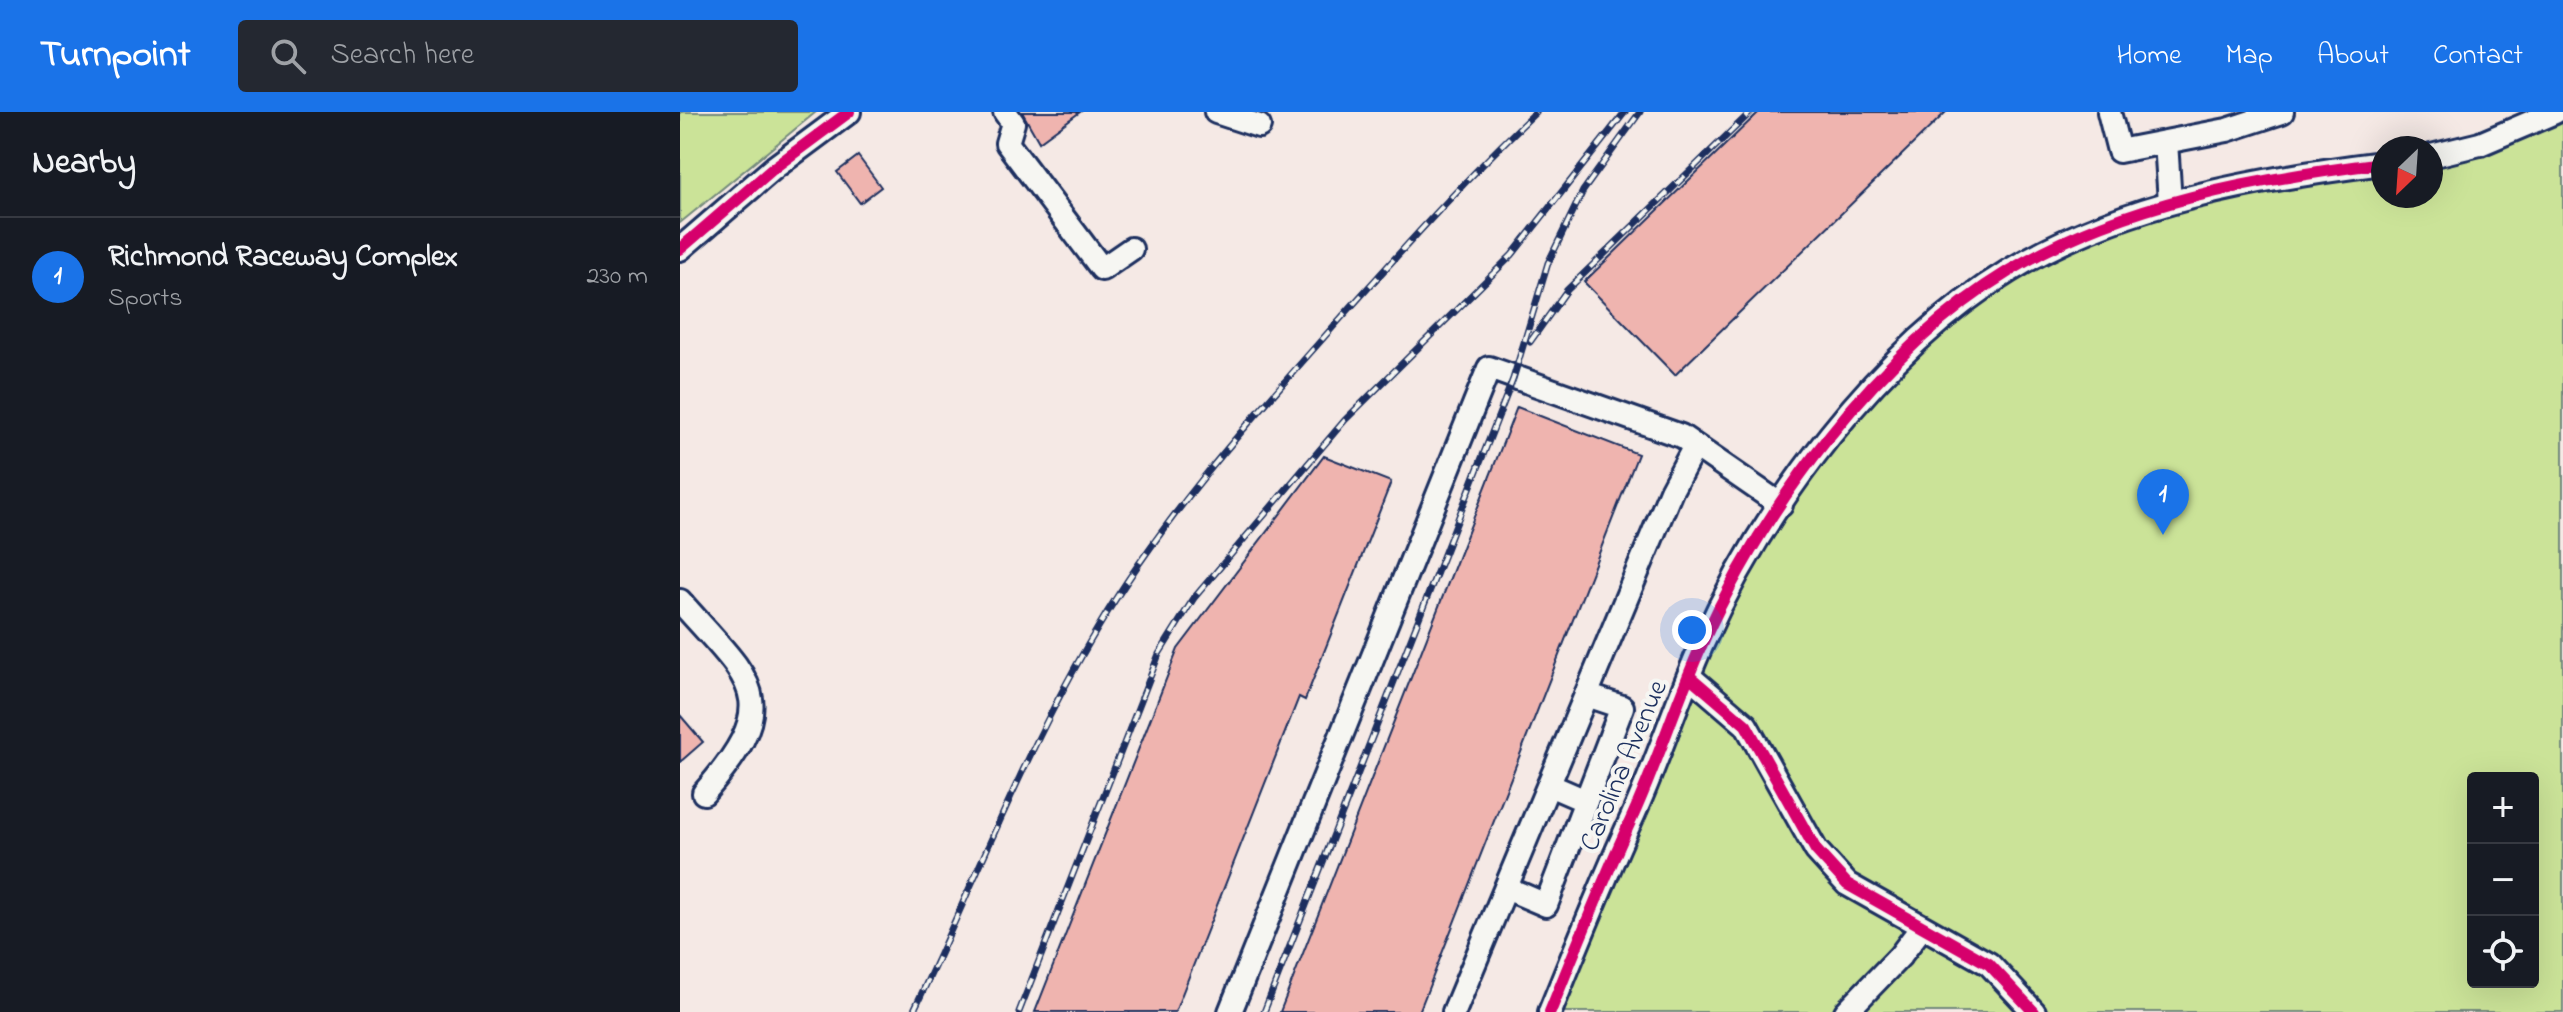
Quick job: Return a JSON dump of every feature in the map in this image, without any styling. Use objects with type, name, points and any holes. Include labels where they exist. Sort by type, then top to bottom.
[{"type":"street","points":[[680,249],[775,167],[849,112]]},
{"type":"street","points":[[1005,112],[1013,123],[1007,143],[1102,269],[1131,249]]},
{"type":"street","points":[[1216,112],[1259,126]]},
{"type":"street","points":[[2109,112],[2119,151],[2227,130],[2282,112]]},
{"type":"street","points":[[2443,153],[2480,144],[2555,112]]},
{"type":"street","points":[[2166,142],[2170,202]]},
{"type":"street","name":"Carolina Avenue","points":[[1550,1012],[1712,622],[1781,505],[1835,432],[1880,379],[1967,301],[2021,263],[2092,230],[2170,202],[2371,165]]},
{"type":"street","points":[[1230,1012],[1489,368],[1681,436],[1781,505]]},
{"type":"street","points":[[1454,1012],[1671,491],[1695,446]]},
{"type":"street","points":[[680,601],[742,673],[752,693],[752,711],[735,755],[704,793]]},
{"type":"street","points":[[1689,676],[1746,725],[1816,850],[1847,884],[1989,964],[2034,1012]]},
{"type":"street","points":[[1506,888],[1546,905],[1622,707],[1586,695]]},
{"type":"street","points":[[1549,785],[1586,801]]},
{"type":"street","points":[[1846,1012],[1900,956],[1922,927]]},
{"type":"green space","points":[[680,112],[816,112],[680,223]]},
{"type":"green space","points":[[2563,112],[2563,1012],[1550,1012],[1689,676],[1781,505],[1948,315],[2104,226],[2371,166],[2371,208],[2443,208],[2443,152]]},
{"type":"building","points":[[1022,112],[1080,112],[1039,142]]},
{"type":"building","points":[[1759,112],[1946,112],[1675,375],[1584,282]]},
{"type":"building","points":[[858,156],[881,187],[860,203],[837,172]]},
{"type":"building","points":[[1517,407],[1638,454],[1419,1012],[1280,1012]]},
{"type":"building","points":[[1324,456],[1391,482],[1305,700],[1299,697],[1175,1012],[1035,1012],[1178,649]]},
{"type":"building","points":[[680,715],[703,742],[680,762]]},
{"type":"railway","points":[[913,1012],[1047,720],[1125,584],[1212,466],[1308,355],[1436,213],[1536,112]]},
{"type":"railway","points":[[1019,1012],[1159,654],[1194,598],[1345,420],[1512,255],[1625,112]]},
{"type":"railway","points":[[1264,1012],[1513,379],[1548,263],[1583,191],[1640,112]]},
{"type":"railway","points":[[1530,342],[1567,290],[1751,112]]},
{"type":"cycle path","points":[[680,249],[775,167],[849,112]]},
{"type":"cycle path","points":[[1550,1012],[1702,644],[1728,592],[1792,486],[1871,387],[1915,343],[1961,304],[2009,271],[2052,247],[2143,211],[2190,198],[2238,186],[2371,165]]},
{"type":"cycle path","points":[[1689,676],[1746,725],[1816,850],[1847,884],[1989,964],[2034,1012]]},
{"type":"place","name":"Richmond Raceway Complex","points":[[2163,535]]}]
